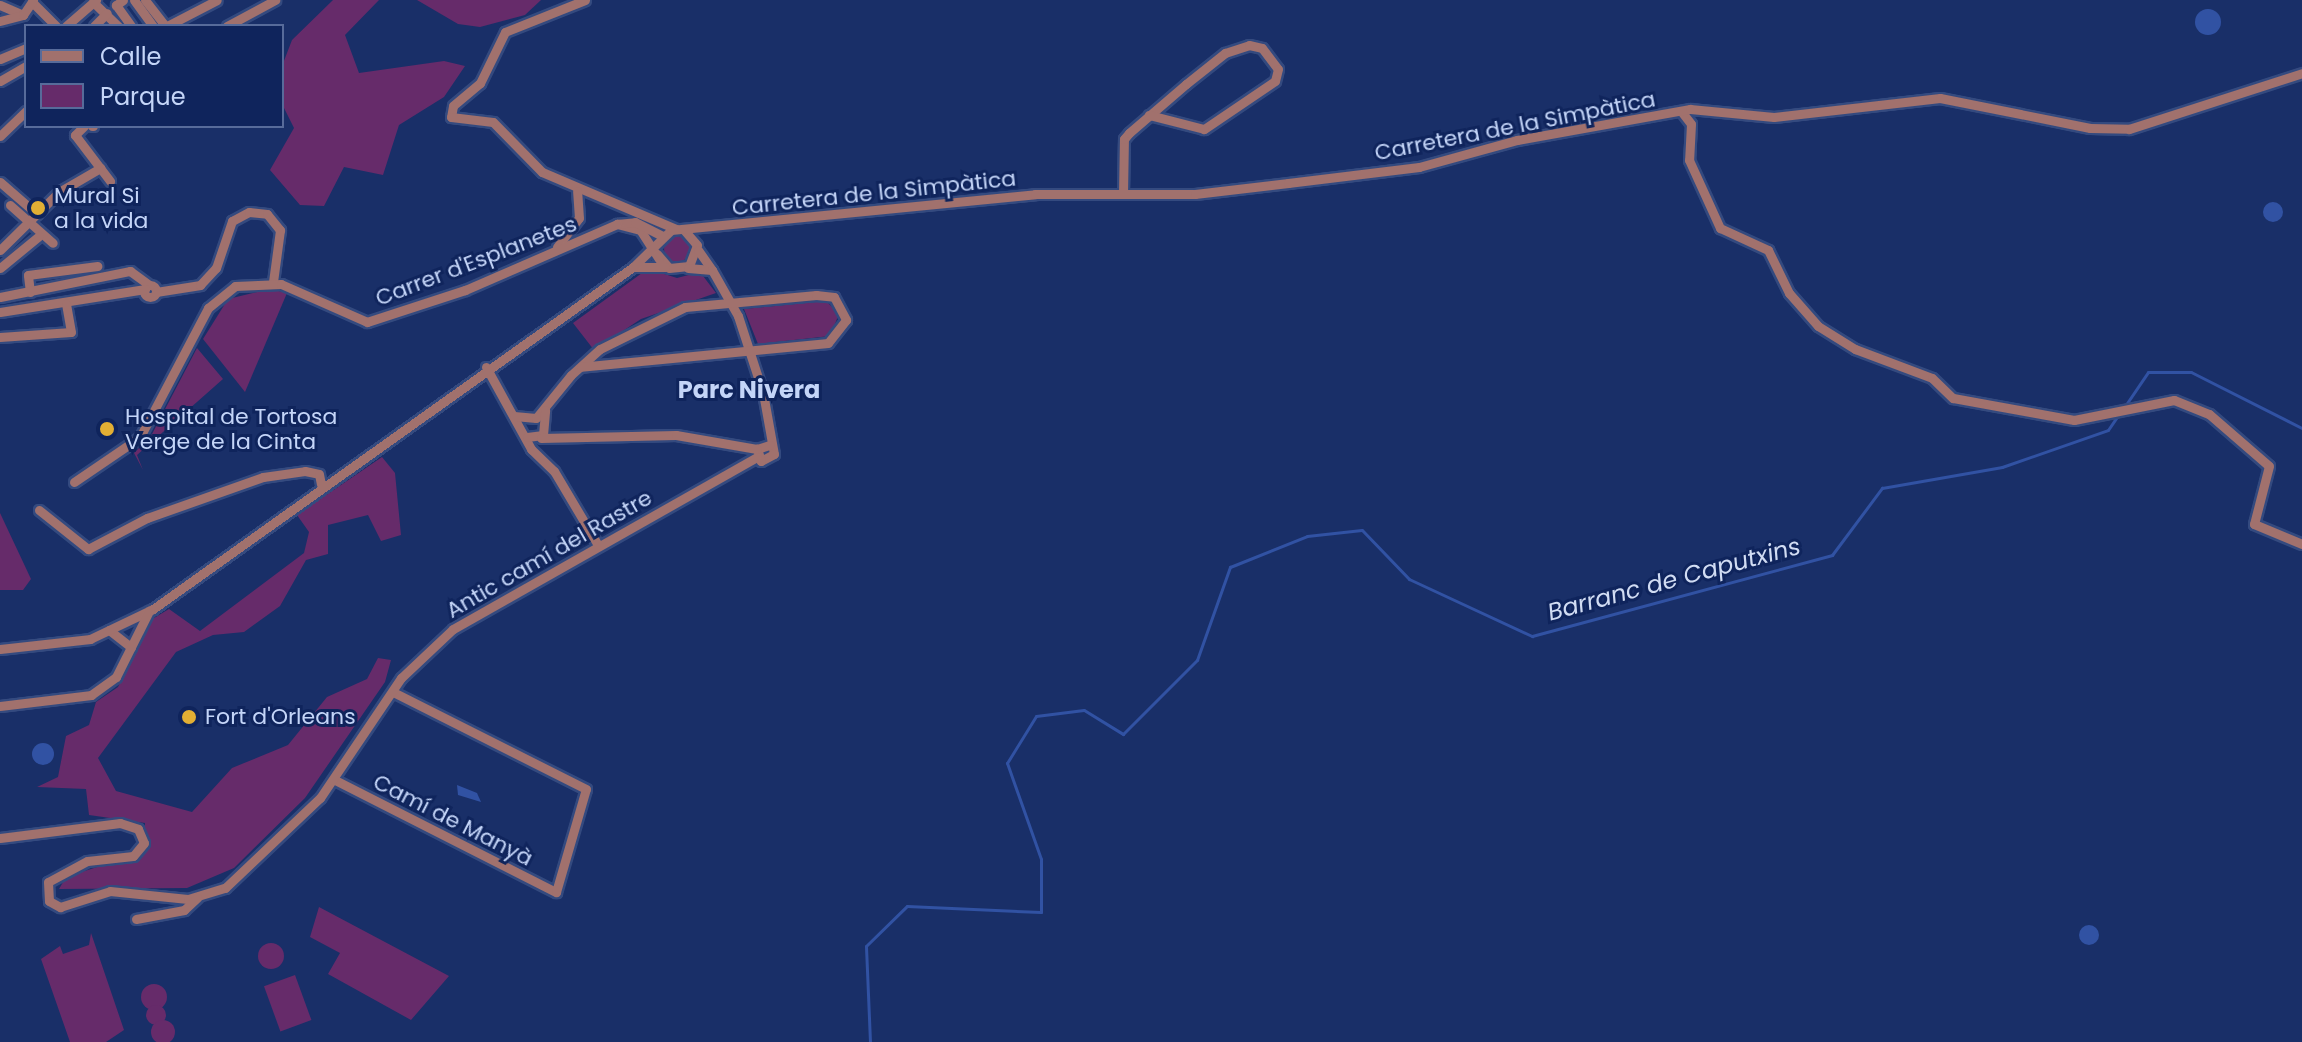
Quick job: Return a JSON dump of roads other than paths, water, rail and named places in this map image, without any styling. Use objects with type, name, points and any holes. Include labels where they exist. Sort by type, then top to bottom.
[{"type":"street","points":[[69,24],[116,0]]},
{"type":"street","points":[[123,0],[116,5],[130,24]]},
{"type":"street","points":[[134,0],[152,24]]},
{"type":"street","points":[[170,24],[217,0]]},
{"type":"street","points":[[247,0],[254,11]]},
{"type":"street","points":[[231,24],[275,0]]},
{"type":"street","points":[[486,367],[514,416],[537,430],[676,435],[772,459],[751,351],[731,302],[697,248],[679,229],[655,217],[577,191],[542,172],[493,122],[461,123],[451,111],[480,83],[505,32],[585,0]]},
{"type":"street","points":[[0,21],[23,15],[33,1],[54,24]]},
{"type":"street","points":[[150,2],[165,24]]},
{"type":"street","points":[[0,5],[23,15]]},
{"type":"street","points":[[100,6],[116,24]]},
{"type":"street","points":[[1123,194],[1122,144],[1149,115],[1239,47],[1262,48],[1278,69],[1275,81],[1204,129],[1149,115]]},
{"type":"street","points":[[0,59],[24,49]]},
{"type":"street","points":[[0,81],[24,67]]},
{"type":"street","name":"Carretera de la Simpàtica","points":[[679,229],[1020,195],[1195,194],[1419,167],[1517,140],[1681,111],[1774,117],[1940,98],[2090,128],[2129,129],[2302,73]]},
{"type":"street","points":[[1681,111],[1691,124],[1689,160],[1720,228],[1768,250],[1789,293],[1818,326],[1855,349],[1932,378],[1953,398],[2074,420],[2174,400],[2209,414],[2269,466],[2254,524],[2302,544]]},
{"type":"street","points":[[0,136],[24,113]]},
{"type":"street","points":[[82,128],[75,135],[110,181]]},
{"type":"street","points":[[0,250],[37,214],[100,168]]},
{"type":"street","points":[[0,182],[28,226],[53,243]]},
{"type":"street","points":[[549,254],[579,218],[577,191]]},
{"type":"street","points":[[14,201],[37,214]]},
{"type":"street","points":[[0,214],[14,201]]},
{"type":"street","points":[[0,312],[150,288],[200,285],[216,268],[232,221],[249,212],[267,214],[280,230],[273,282],[246,282],[216,298],[146,429],[74,482]]},
{"type":"street","points":[[655,217],[662,236],[659,259]]},
{"type":"street","points":[[617,224],[635,222],[662,236]]},
{"type":"street","points":[[617,224],[640,230],[659,259],[669,268]]},
{"type":"street","name":"Carrer d'Esplanetes","points":[[273,282],[353,321],[382,319],[617,224]]},
{"type":"street","name":"Carretera de la Simpàtica","points":[[697,248],[723,227]]},
{"type":"street","points":[[0,649],[90,639],[149,611],[321,484],[633,267],[662,236],[679,229]]},
{"type":"street","points":[[0,268],[39,236]]},
{"type":"street","points":[[684,269],[697,248]]},
{"type":"street","points":[[30,292],[28,275],[97,266]]},
{"type":"street","points":[[633,267],[712,270]]},
{"type":"street","points":[[0,297],[130,271],[150,288]]},
{"type":"street","points":[[581,367],[828,343],[841,333],[842,306],[816,295],[731,302],[649,319],[581,367],[545,410],[537,430],[542,461],[598,545]]},
{"type":"street","points":[[0,337],[71,332],[66,303]]},
{"type":"street","points":[[757,453],[769,445]]},
{"type":"street","name":"Antic camí del Rastre","points":[[136,919],[184,910],[197,898],[232,883],[335,780],[393,692],[453,629],[757,453]]},
{"type":"street","points":[[39,510],[88,549],[147,518],[263,477],[305,471],[319,474],[321,484]]},
{"type":"street","points":[[0,706],[91,695],[116,677],[149,611]]},
{"type":"street","points":[[109,630],[131,647]]},
{"type":"street","name":"Camí de Manyà","points":[[335,780],[556,892],[586,789],[393,692]]},
{"type":"street","points":[[0,838],[130,824],[143,835],[140,851],[65,871],[48,882],[49,901],[60,907],[119,891],[197,898]]},
{"type":"water","points":[[2208,9],[2217,13],[2221,22],[2217,31],[2208,35],[2199,31],[2195,22],[2199,13]]},
{"type":"water","points":[[2273,202],[2280,205],[2283,212],[2280,219],[2273,222],[2266,219],[2263,212],[2266,205]]},
{"type":"water","points":[[43,743],[51,746],[54,754],[51,762],[43,765],[35,762],[32,754],[35,746]]},
{"type":"water","points":[[457,785],[477,793],[481,802],[458,795]]},
{"type":"water","points":[[2089,925],[2096,928],[2099,935],[2096,942],[2089,945],[2082,942],[2079,935],[2082,928]]},
{"type":"waterway","name":"Barranc de Caputxins","points":[[2125,406],[2148,372],[2191,372],[2302,428]]},
{"type":"waterway","name":"Barranc de Caputxins","points":[[870,1042],[866,946],[907,906],[1041,912],[1041,859],[1007,763],[1036,716],[1084,710],[1123,734],[1197,660],[1230,567],[1307,536],[1362,530],[1409,579],[1532,636],[1832,555],[1882,488],[2002,467],[2108,430],[2118,415]]},
{"type":"place","name":"Mural Si a la vida","points":[[38,208]]},
{"type":"place","name":"Hospital de Tortosa Verge de la Cinta","points":[[107,429]]},
{"type":"place","name":"Fort d'Orleans","points":[[189,717]]},
{"type":"district","name":"Parc Nivera","points":[[749,390]]}]
